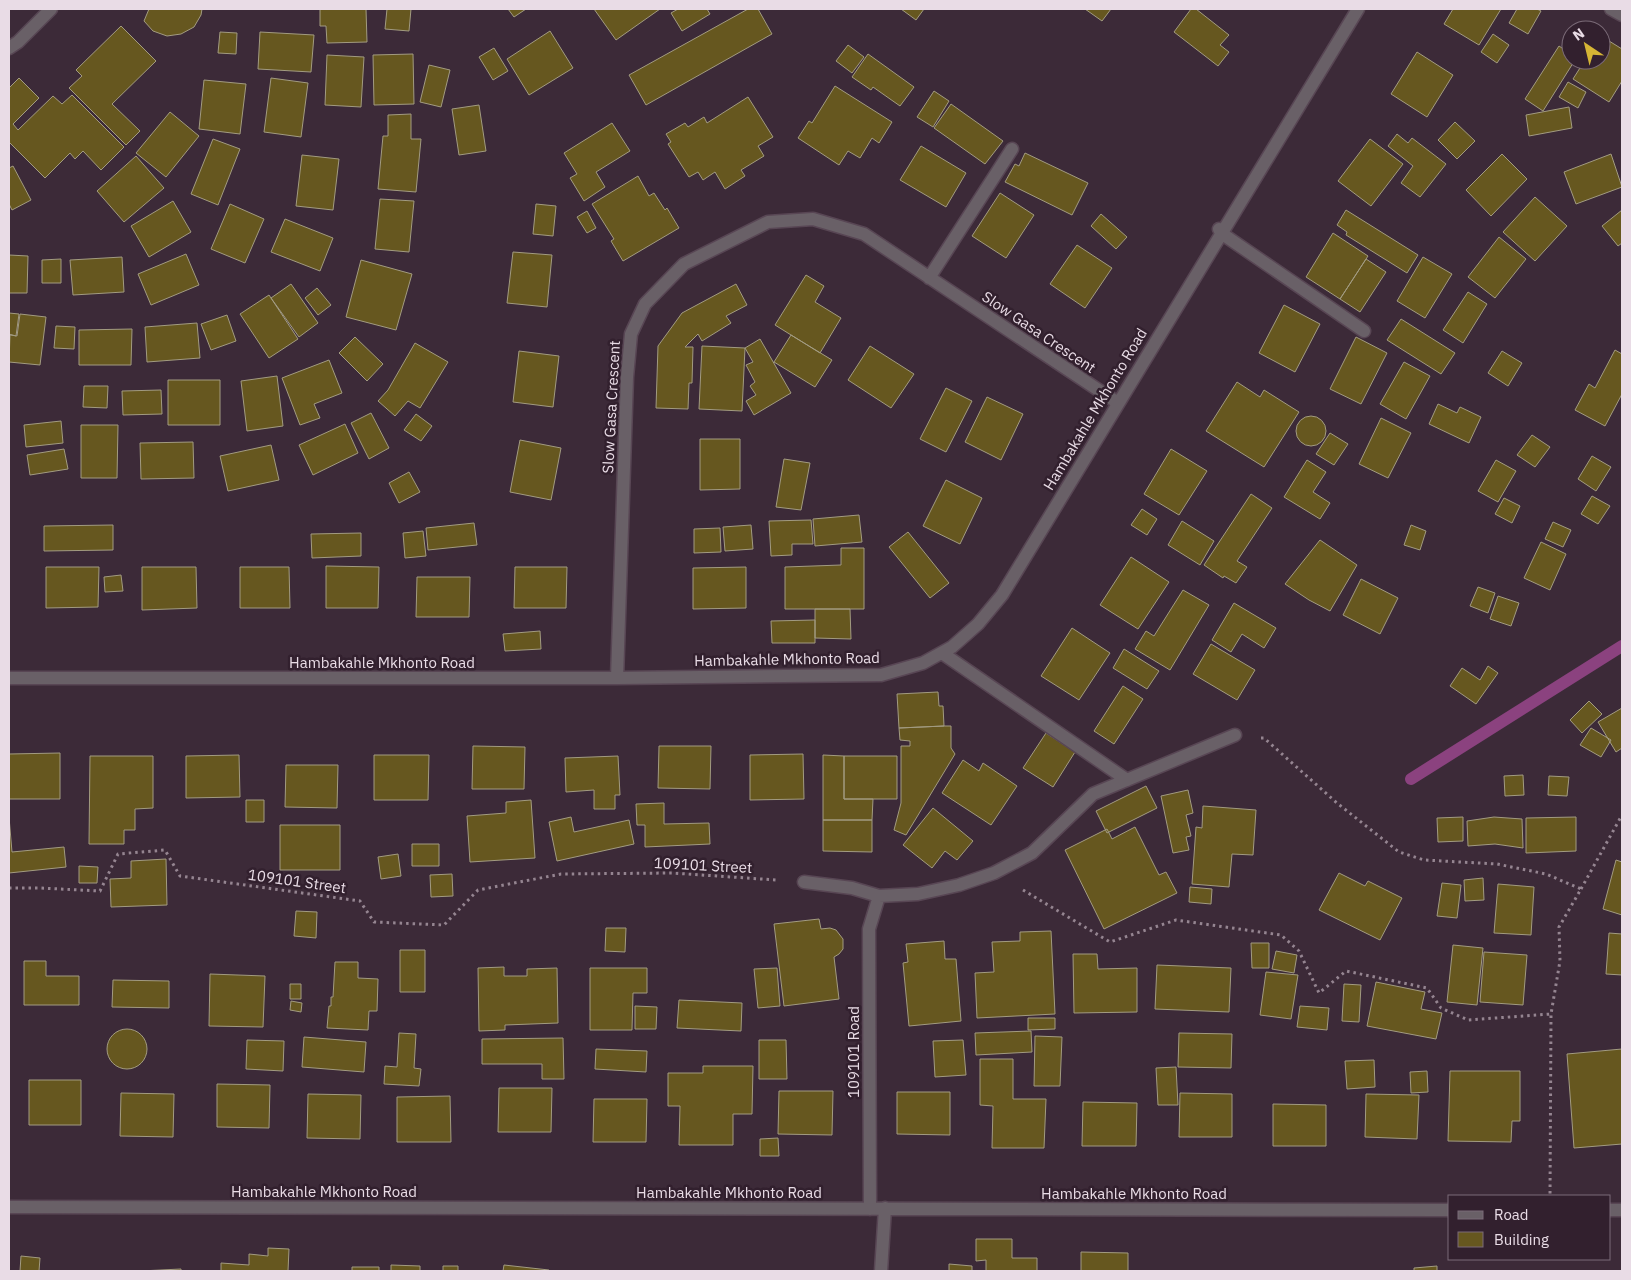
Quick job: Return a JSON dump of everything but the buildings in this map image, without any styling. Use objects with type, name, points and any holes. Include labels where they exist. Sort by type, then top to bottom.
[{"type":"street","points":[[9,48],[18,42],[50,9]]},
{"type":"street","name":"Hambakahle Mkhonto Road","points":[[9,678],[617,678],[881,675],[923,663],[952,647],[978,624],[1002,595],[1220,231],[1358,9]]},
{"type":"street","points":[[1611,9],[1622,15]]},
{"type":"street","points":[[929,278],[1012,149]]},
{"type":"street","name":"Slow Gasa Crescent","points":[[617,678],[627,377],[631,334],[645,304],[684,264],[768,222],[813,219],[864,234],[1118,403]]},
{"type":"street","points":[[1220,231],[1364,331]]},
{"type":"street","points":[[942,653],[1126,780]]},
{"type":"street","points":[[804,882],[852,888],[879,896],[918,894],[994,873],[1032,853],[1093,794],[1235,735]]},
{"type":"street","name":"109101 Road","points":[[870,1208],[869,929],[879,896]]},
{"type":"street","name":"Hambakahle Mkhonto Road","points":[[9,1207],[1448,1210]]},
{"type":"street","points":[[881,1271],[885,1208]]},
{"type":"path","points":[[1235,735],[1264,738],[1337,803],[1399,852],[1424,860],[1497,864],[1546,874],[1581,890]]},
{"type":"path","points":[[1550,1195],[1551,1014],[1560,960],[1558,927],[1581,890],[1622,815]]},
{"type":"path","name":"109101 Street","points":[[9,888],[100,891],[118,854],[165,850],[180,876],[360,901],[374,922],[444,925],[478,890],[561,874],[672,873],[804,882]]},
{"type":"path","points":[[994,873],[1110,942],[1176,920],[1280,935],[1300,951],[1319,992],[1346,971],[1427,988],[1440,1008],[1468,1020],[1551,1014]]},
{"type":"waterway","points":[[1411,779],[1622,646]]}]
